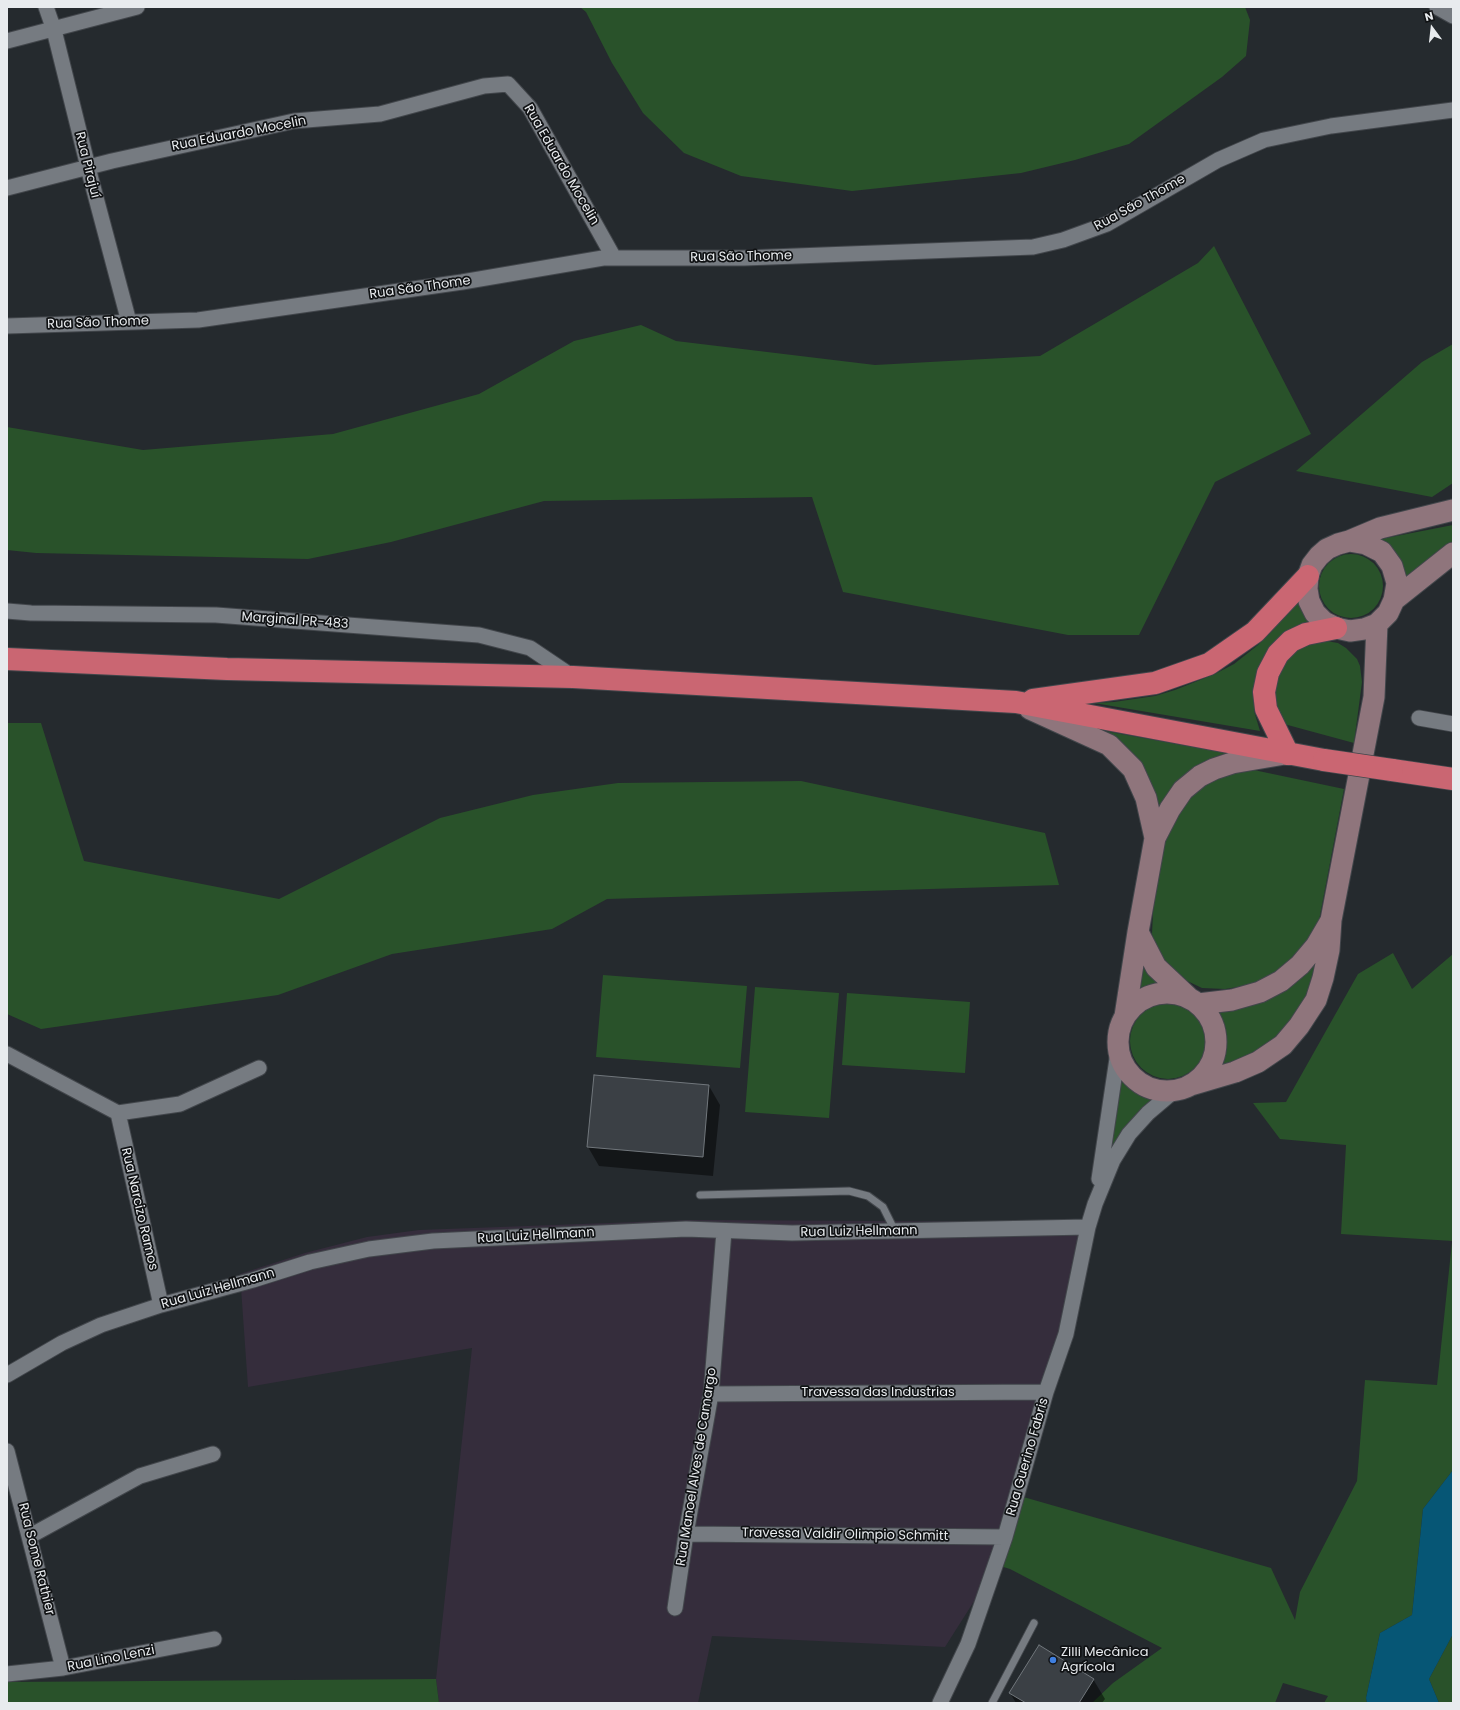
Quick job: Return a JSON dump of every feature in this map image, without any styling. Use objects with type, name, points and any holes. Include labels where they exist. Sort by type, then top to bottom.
[{"type":"highway","points":[[1016,702],[1155,683],[1209,664],[1255,632],[1308,576]]},
{"type":"highway","points":[[1288,754],[1266,709],[1264,692],[1268,673],[1278,654],[1291,641],[1306,634],[1336,628]]},
{"type":"highway","points":[[7,659],[227,669],[573,676],[1016,702],[1288,754],[1453,779]]},
{"type":"street","name":"Rua Pirajuí","points":[[46,7],[54,30],[88,168],[129,322]]},
{"type":"street","points":[[7,42],[137,7]]},
{"type":"street","points":[[1438,7],[1453,16]]},
{"type":"street","name":"Rua Eduardo Mocelin","points":[[7,188],[294,121],[380,114],[484,86],[508,84],[530,108],[614,258]]},
{"type":"street","name":"Rua São Thome","points":[[7,326],[198,320],[454,284],[603,258],[744,258],[1033,248],[1063,240],[1107,224],[1218,160],[1264,140],[1331,126],[1453,110]]},
{"type":"street","points":[[1349,541],[1366,544],[1382,552],[1392,566],[1397,583],[1394,600],[1388,614],[1377,624],[1364,629],[1350,631],[1336,628],[1324,622],[1315,613],[1308,595],[1308,576],[1312,565],[1318,556],[1327,548],[1349,541],[1380,528],[1453,510]]},
{"type":"street","points":[[1394,600],[1453,553]]},
{"type":"street","name":"Marginal PR-483","points":[[7,611],[31,613],[216,615],[479,635],[530,648],[573,676]]},
{"type":"street","points":[[1118,1052],[1126,1069],[1138,1083],[1161,1091],[1183,1088],[1235,1072],[1258,1062],[1284,1045],[1299,1026],[1316,1000],[1323,978],[1329,950],[1331,920],[1374,697],[1377,624]]},
{"type":"street","points":[[1016,702],[1109,745],[1133,769],[1146,798],[1155,838]]},
{"type":"street","points":[[1419,718],[1453,724]]},
{"type":"street","points":[[1095,1204],[1118,1052],[1117,1040],[1125,1016],[1155,838],[1170,809],[1183,790],[1200,776],[1232,763],[1288,754]]},
{"type":"street","points":[[1125,1016],[1137,1003],[1153,995],[1165,993],[1177,994],[1193,1001],[1232,1000],[1260,992],[1281,981],[1300,965],[1316,946],[1331,920]]},
{"type":"street","points":[[1095,1204],[1112,1160],[1129,1134],[1148,1113],[1183,1088],[1201,1078],[1209,1069],[1214,1058],[1216,1046],[1216,1034],[1213,1023],[1207,1012],[1156,967],[1138,932]]},
{"type":"street","points":[[7,1054],[118,1113],[180,1104],[259,1068]]},
{"type":"street","name":"Rua Narcizo Ramos","points":[[118,1113],[161,1305]]},
{"type":"street","name":"Rua Guerino Fabris","points":[[940,1703],[968,1644],[1005,1537],[1046,1392],[1066,1334],[1088,1227],[1095,1204]]},
{"type":"street","name":"Rua Luiz Hellmann","points":[[7,1375],[62,1343],[101,1326],[161,1305],[253,1280],[310,1262],[369,1249],[433,1241],[686,1229],[792,1233],[1088,1227]]},
{"type":"street","name":"Rua Manoel Alves de Camargo","points":[[675,1608],[686,1534],[711,1394],[724,1231]]},
{"type":"street","name":"Travessa das Industrias","points":[[711,1394],[1046,1392]]},
{"type":"street","name":"Rua Some Rathier","points":[[7,1451],[63,1668]]},
{"type":"street","points":[[30,1536],[140,1476],[213,1454]]},
{"type":"street","name":"Travessa Valdir Olimpio Schmitt","points":[[686,1534],[1005,1537]]},
{"type":"street","name":"Rua Lino Lenzi","points":[[7,1674],[63,1668],[214,1640]]},
{"type":"lane","points":[[700,1195],[849,1191],[868,1196],[883,1207],[895,1231]]},
{"type":"lane","points":[[992,1703],[1034,1624]]},
{"type":"shaded area","points":[[690,1220],[1083,1222],[1050,1394],[997,1565],[945,1647],[712,1636],[698,1703],[439,1703],[436,1679],[472,1348],[248,1387],[240,1274],[305,1253],[367,1237],[419,1230]]},
{"type":"green space","points":[[580,7],[1245,7],[1250,20],[1246,56],[1222,77],[1129,144],[1075,160],[1021,173],[852,191],[741,176],[684,153],[643,113],[612,63],[586,12]]},
{"type":"green space","points":[[1214,246],[1311,434],[1215,482],[1139,635],[1068,635],[843,592],[812,497],[544,501],[391,542],[308,559],[36,553],[7,550],[7,427],[143,450],[333,434],[479,394],[574,341],[641,325],[676,341],[875,365],[1040,356],[1198,263]]},
{"type":"green space","points":[[1453,344],[1453,483],[1432,497],[1296,471],[1422,362]]},
{"type":"green space","points":[[1453,525],[1453,542],[1403,584],[1387,546],[1381,539]]},
{"type":"green space","points":[[1351,554],[1363,556],[1374,563],[1381,574],[1383,586],[1381,598],[1374,609],[1363,616],[1351,618],[1339,616],[1328,609],[1321,598],[1319,586],[1321,574],[1328,563],[1339,556]]},
{"type":"green space","points":[[1300,596],[1310,621],[1300,626],[1255,689],[1254,711],[1260,731],[1094,703],[1114,702],[1155,696],[1175,690],[1215,674],[1234,664],[1258,645],[1278,624]]},
{"type":"green space","points":[[1320,640],[1338,643],[1346,648],[1357,659],[1360,666],[1362,682],[1354,743],[1284,724],[1275,712],[1274,684],[1288,657],[1304,644]]},
{"type":"green space","points":[[7,723],[41,723],[84,861],[279,899],[440,818],[533,795],[618,783],[801,781],[1045,833],[1059,885],[607,899],[552,929],[392,954],[278,995],[41,1029],[7,1014]]},
{"type":"green space","points":[[1099,730],[1226,753],[1215,757],[1194,769],[1156,825]]},
{"type":"green space","points":[[1249,769],[1344,789],[1318,926],[1288,965],[1262,980],[1250,985],[1225,989],[1202,988],[1181,978],[1165,963],[1155,944],[1152,934],[1155,893],[1163,848],[1170,824],[1184,800],[1214,777]]},
{"type":"green space","points":[[1325,940],[1306,1007],[1263,1052],[1217,1067],[1224,1050],[1223,1031],[1216,1014],[1209,1007],[1227,1006]]},
{"type":"green space","points":[[1139,947],[1169,987],[1149,989],[1133,998]]},
{"type":"green space","points":[[1393,953],[1412,989],[1453,954],[1453,1241],[1341,1234],[1346,1145],[1280,1139],[1253,1103],[1286,1102],[1358,974]]},
{"type":"green space","points":[[603,975],[747,986],[740,1068],[596,1057]]},
{"type":"green space","points":[[755,987],[839,993],[829,1118],[745,1112]]},
{"type":"green space","points":[[847,993],[970,1002],[965,1073],[842,1065]]},
{"type":"green space","points":[[1168,1003],[1182,1006],[1195,1014],[1203,1027],[1206,1041],[1203,1055],[1195,1068],[1182,1076],[1168,1079],[1154,1076],[1141,1068],[1133,1055],[1130,1041],[1133,1027],[1141,1014],[1154,1006]]},
{"type":"green space","points":[[1121,1075],[1137,1089],[1156,1096],[1144,1108],[1108,1155]]},
{"type":"green space","points":[[1452,1242],[1453,1470],[1423,1509],[1412,1615],[1380,1633],[1366,1698],[1367,1703],[1324,1703],[1328,1696],[1283,1683],[1275,1703],[1092,1703],[1113,1683],[1162,1648],[1010,1569],[997,1565],[1020,1496],[1271,1568],[1295,1620],[1300,1592],[1357,1481],[1365,1380],[1437,1385]]},
{"type":"green space","points":[[1453,1634],[1453,1703],[1439,1703],[1429,1679]]},
{"type":"green space","points":[[436,1679],[439,1703],[7,1703],[7,1682]]},
{"type":"water","points":[[1453,1470],[1453,1634],[1429,1679],[1439,1703],[1367,1703],[1366,1698],[1380,1633],[1412,1615],[1423,1509]]},
{"type":"building","points":[[594,1075],[709,1085],[703,1157],[587,1147]]},
{"type":"building","points":[[1039,1645],[1094,1679],[1079,1703],[1026,1703],[1009,1693]]},
{"type":"place","name":"Zilli Mecânica Agrícola","points":[[1053,1660]]}]
